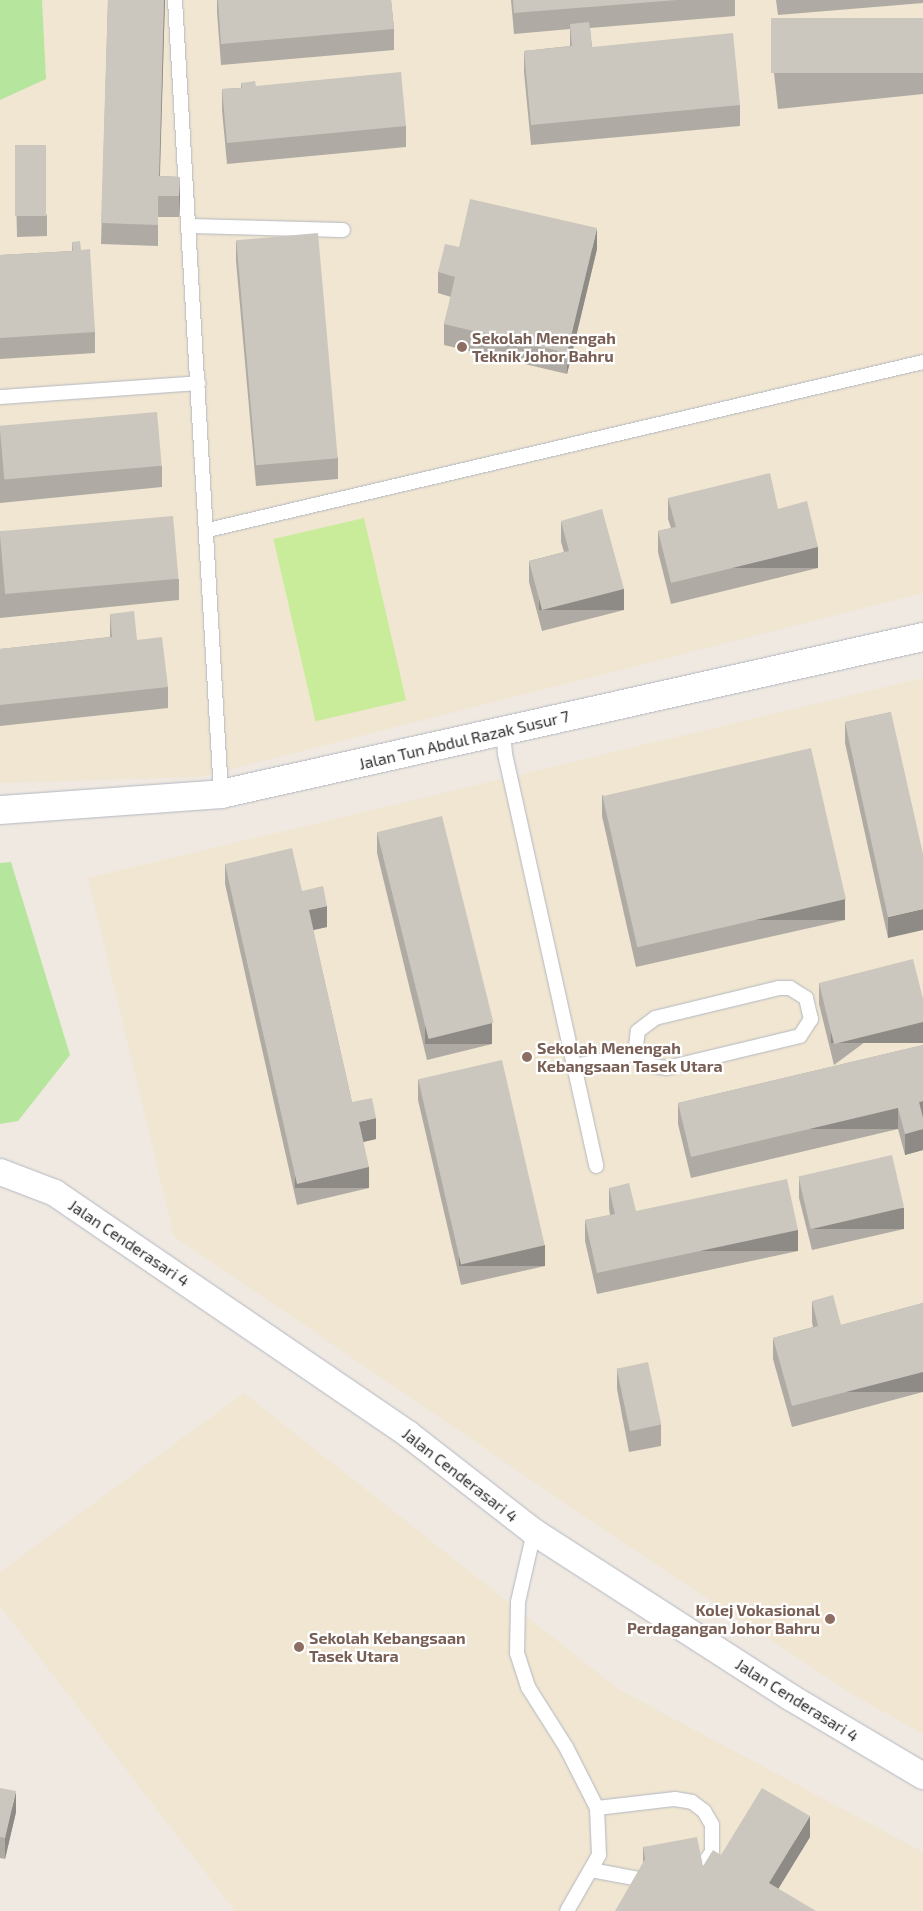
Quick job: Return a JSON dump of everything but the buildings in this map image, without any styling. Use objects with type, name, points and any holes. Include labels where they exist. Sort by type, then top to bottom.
[{"type":"street","name":"Jalan Tun Abdul Razak Susur 7","points":[[0,810],[222,794],[923,637]]},
{"type":"street","name":"Jalan Cenderasari 4","points":[[0,1172],[55,1193],[408,1434],[534,1532],[790,1697],[923,1776]]},
{"type":"lane","points":[[175,0],[208,530],[222,794]]},
{"type":"lane","points":[[189,226],[343,230]]},
{"type":"lane","points":[[208,530],[923,362]]},
{"type":"lane","points":[[0,397],[199,383]]},
{"type":"lane","points":[[503,731],[507,764],[596,1166]]},
{"type":"lane","points":[[574,1066],[635,1054],[660,1068],[791,1040],[807,1029],[810,1008],[800,992],[784,988],[655,1018],[638,1032],[635,1054]]},
{"type":"lane","points":[[534,1532],[518,1602],[517,1653],[528,1687],[566,1747],[597,1808],[599,1855],[567,1911]]},
{"type":"lane","points":[[597,1808],[675,1799],[692,1802],[704,1811],[712,1825],[712,1852],[700,1869]]},
{"type":"lane","points":[[592,1870],[645,1880]]},
{"type":"shaded area","name":"Sekolah Menengah Teknik Johor Bahru","points":[[42,0],[923,0],[923,593],[199,777],[0,783],[0,100],[46,79]]},
{"type":"shaded area","name":"Sekolah Menengah Kebangsaan Tasek Utara","points":[[923,678],[923,1734],[857,1697],[619,1540],[174,1236],[88,878]]},
{"type":"shaded area","name":"Sekolah Kebangsaan Tasek Utara","points":[[244,1393],[618,1689],[923,1852],[923,1911],[235,1911],[0,1606],[0,1572]]},
{"type":"green space","points":[[0,0],[42,0],[46,79],[0,100]]},
{"type":"green space","points":[[364,518],[406,700],[315,721],[273,539]]},
{"type":"green space","points":[[11,862],[70,1055],[18,1121],[0,1124],[0,863]]},
{"type":"place","name":"Sekolah Menengah Teknik Johor Bahru","points":[[462,347]]},
{"type":"place","name":"Sekolah Menengah Kebangsaan Tasek Utara","points":[[527,1057]]},
{"type":"place","name":"Kolej Vokasional Perdagangan Johor Bahru","points":[[830,1619]]},
{"type":"place","name":"Sekolah Kebangsaan Tasek Utara","points":[[299,1647]]}]
